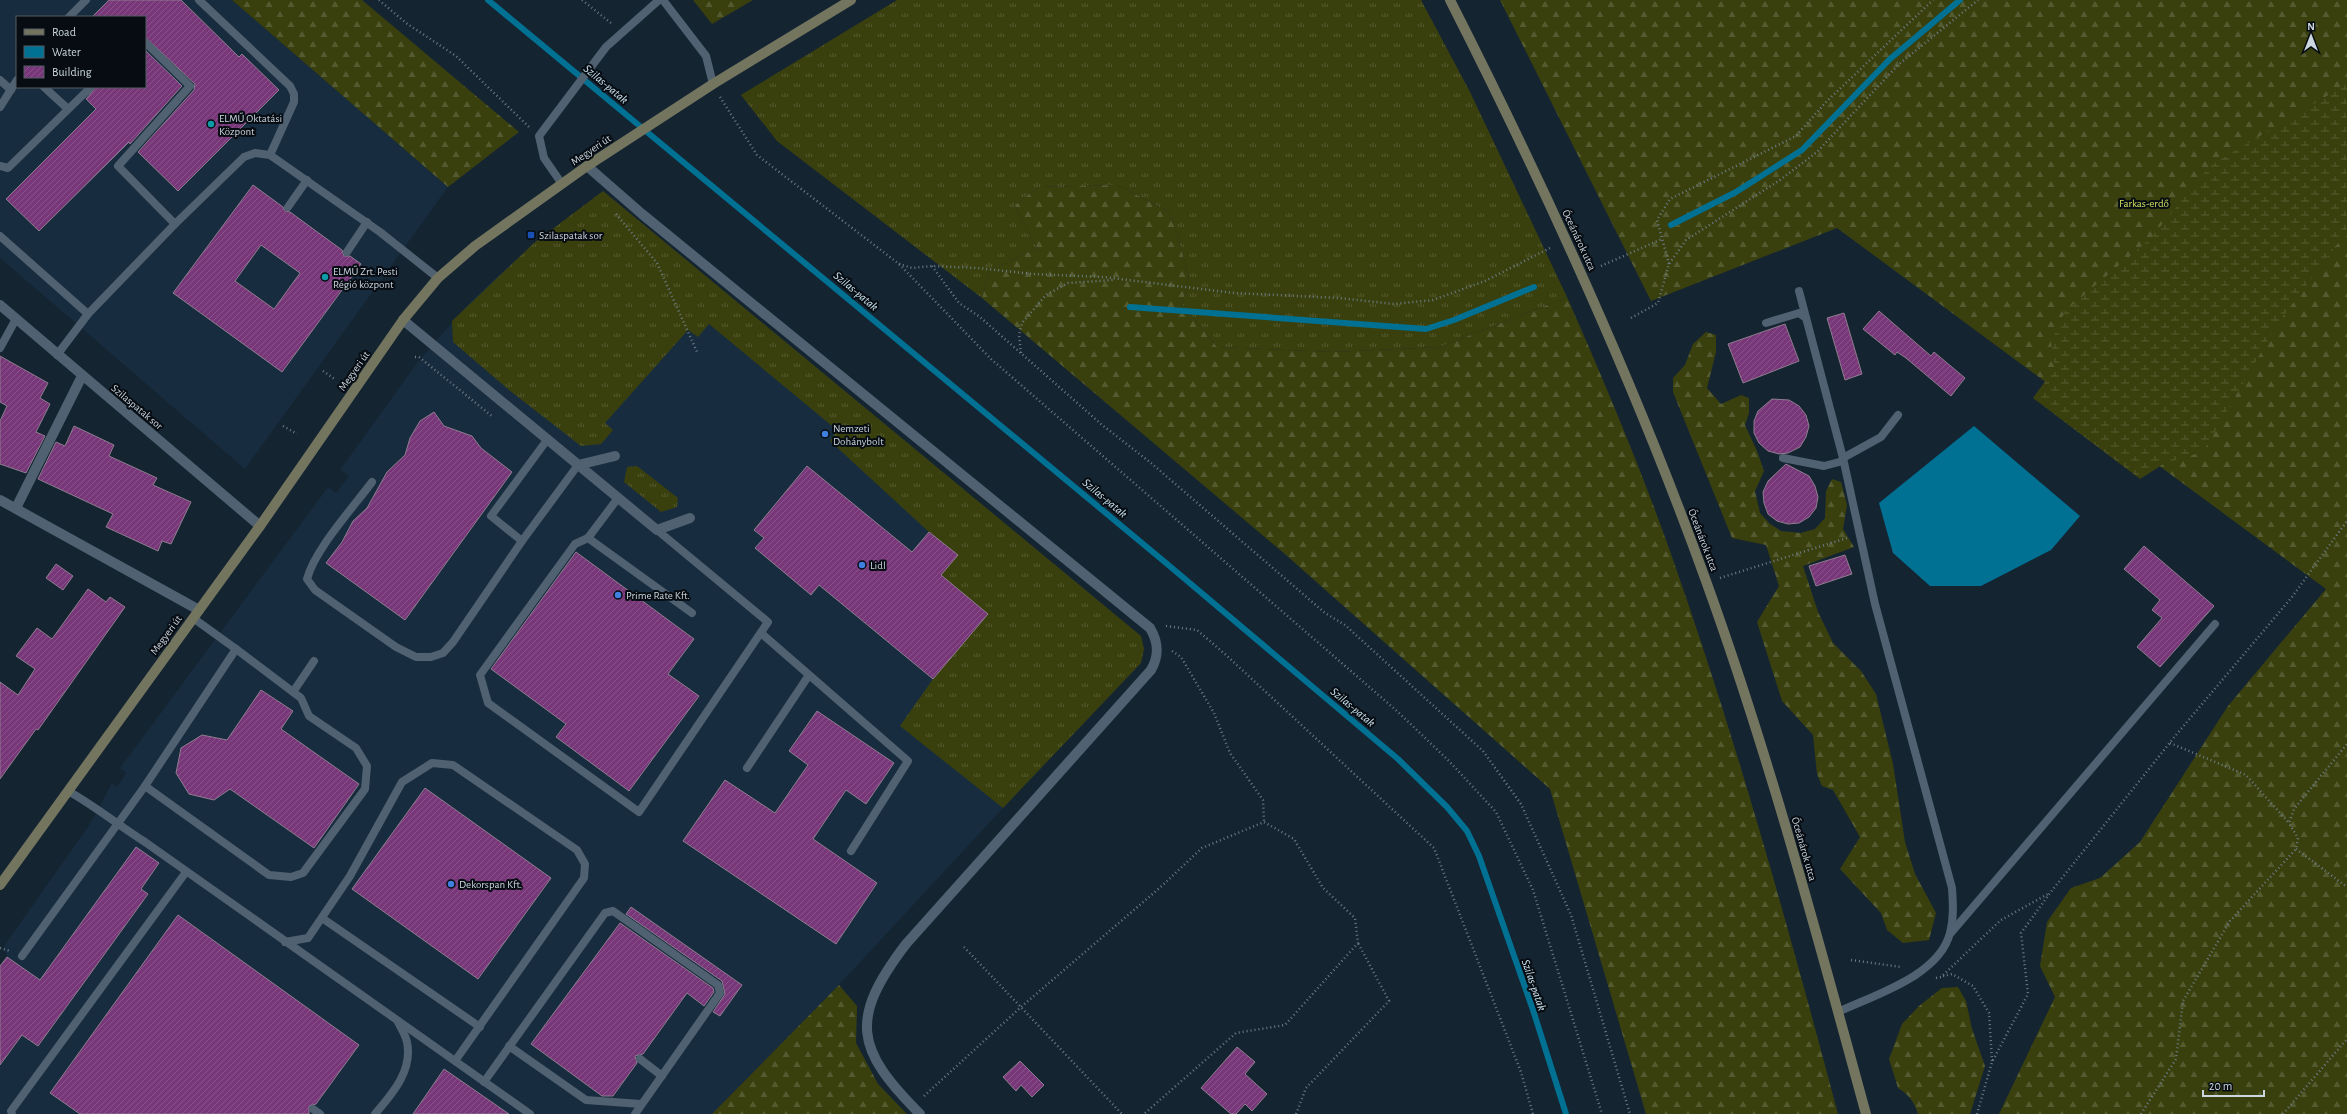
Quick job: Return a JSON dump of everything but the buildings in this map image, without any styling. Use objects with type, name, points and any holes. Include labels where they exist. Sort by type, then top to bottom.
[{"type":"main road","name":"Megyeri út","points":[[0,885],[260,526],[403,320],[438,278],[476,246],[587,166],[713,84],[851,0]]},
{"type":"main road","name":"Óceánárok utca","points":[[1450,0],[1567,239],[1634,394],[1707,582],[1762,746],[1866,1114]]},
{"type":"street","points":[[587,166],[642,214],[1150,628],[1156,641],[1156,661],[1151,670],[906,944],[884,973],[874,992],[869,1004],[867,1032],[870,1049],[888,1080],[920,1114]]},
{"type":"street","name":"Szilaspatak sor","points":[[0,306],[260,526]]},
{"type":"street","points":[[403,320],[656,530],[690,518]]},
{"type":"street","points":[[16,508],[82,376]]},
{"type":"street","points":[[578,465],[616,456]]},
{"type":"street","points":[[0,500],[199,610]]},
{"type":"lane","points":[[70,16],[86,0]]},
{"type":"lane","points":[[199,0],[290,86],[294,94],[294,102],[270,155]]},
{"type":"lane","points":[[562,184],[544,158],[539,136],[564,105],[606,46],[659,0]]},
{"type":"lane","points":[[663,0],[706,56],[713,84]]},
{"type":"lane","points":[[146,43],[190,86],[118,166],[175,224]]},
{"type":"lane","points":[[0,80],[11,90]]},
{"type":"lane","points":[[0,107],[16,82]]},
{"type":"lane","points":[[45,88],[68,109]]},
{"type":"lane","points":[[0,166],[8,168],[90,88]]},
{"type":"lane","points":[[57,355],[88,314],[175,224],[244,157],[255,153],[270,155],[307,180],[408,252],[438,278]]},
{"type":"lane","points":[[288,207],[307,180]]},
{"type":"lane","points":[[347,252],[367,222]]},
{"type":"lane","points":[[0,236],[88,314]]},
{"type":"lane","points":[[1799,291],[1843,460],[1876,604],[1952,888],[1953,913],[1950,935]]},
{"type":"lane","points":[[1766,323],[1799,314],[1806,318]]},
{"type":"lane","points":[[0,348],[16,319]]},
{"type":"lane","points":[[1783,458],[1824,466],[1843,460],[1880,437],[1898,415]]},
{"type":"lane","points":[[522,541],[491,516],[547,440]]},
{"type":"lane","points":[[372,482],[320,552],[310,567],[307,579],[321,594],[396,647],[416,657],[431,657],[443,652],[453,642],[522,541],[578,465]]},
{"type":"lane","points":[[618,498],[588,538],[575,544],[480,675],[488,703],[639,812],[768,622],[656,530]]},
{"type":"lane","points":[[588,538],[692,613]]},
{"type":"lane","points":[[145,786],[269,875],[290,878],[303,873],[366,789],[367,766],[356,748],[309,716],[301,698],[193,618]]},
{"type":"lane","points":[[1838,1012],[1924,971],[1938,958],[1950,935],[2215,624]]},
{"type":"lane","points":[[761,633],[908,761],[851,851]]},
{"type":"lane","points":[[22,956],[145,786],[236,649]]},
{"type":"lane","points":[[293,692],[314,661]]},
{"type":"lane","points":[[747,768],[809,675]]},
{"type":"lane","points":[[285,942],[308,938],[350,876],[402,782],[432,763],[452,765],[577,850],[585,864],[584,878],[455,1061]]},
{"type":"lane","points":[[68,791],[94,805],[117,824],[530,1114]]},
{"type":"lane","points":[[12,1114],[11,1110],[186,872]]},
{"type":"lane","points":[[484,1082],[605,913],[612,911],[718,985],[720,993],[634,1114]]},
{"type":"lane","points":[[322,918],[480,1026]]},
{"type":"lane","points":[[375,1114],[396,1088],[407,1066],[407,1042],[398,1021]]},
{"type":"lane","points":[[509,1046],[586,1100],[641,1104]]},
{"type":"lane","points":[[640,1059],[662,1076]]},
{"type":"lane","points":[[313,1109],[320,1114]]},
{"type":"path","points":[[379,0],[406,23],[456,56],[524,121]]},
{"type":"path","points":[[582,0],[621,34]]},
{"type":"path","points":[[1670,264],[1657,220],[1670,199],[1796,136],[1827,101],[1933,0]]},
{"type":"path","points":[[1630,318],[1658,303],[1670,264],[1686,240],[1780,180],[1817,152],[1898,65],[1978,0]]},
{"type":"path","points":[[713,84],[757,155],[899,264],[991,359],[1391,706],[1449,761],[1496,812],[1533,890],[1602,1114]]},
{"type":"path","points":[[614,211],[657,263],[698,354]]},
{"type":"path","points":[[1021,354],[1019,335],[1022,323],[1046,295],[1068,283],[1116,280],[1191,286],[1234,293],[1339,298],[1394,304],[1433,300],[1485,281],[1567,239]]},
{"type":"path","points":[[1601,266],[1662,239]]},
{"type":"path","points":[[899,264],[912,268],[932,266],[1104,276],[1116,280]]},
{"type":"path","points":[[932,266],[960,303],[980,317],[1101,424],[1151,462],[1325,613],[1345,625],[1483,752],[1521,804],[1571,915],[1630,1114]]},
{"type":"path","points":[[415,357],[419,358],[494,417]]},
{"type":"path","points":[[323,371],[336,380]]},
{"type":"path","points":[[283,426],[297,434]]},
{"type":"path","points":[[1977,1114],[1992,1062],[2028,994],[2022,933],[2050,893],[2170,743],[2292,597],[2347,521]]},
{"type":"path","points":[[1707,582],[1860,534]]},
{"type":"path","points":[[1150,628],[1163,626],[1197,630],[1232,660],[1434,848],[1521,1072],[1533,1114]]},
{"type":"path","points":[[1156,641],[1181,657],[1214,713],[1230,754],[1263,800],[1264,822]]},
{"type":"path","points":[[2141,1114],[2176,1059],[2183,1001],[2230,921],[2296,849],[2298,838],[2289,823],[2246,775],[2170,743]]},
{"type":"path","points":[[2289,823],[2294,809],[2347,744]]},
{"type":"path","points":[[1264,822],[1294,839],[1323,888],[1355,918],[1358,943],[1389,1001],[1306,1088],[1296,1114]]},
{"type":"path","points":[[913,1106],[1021,1007],[1163,885],[1202,848],[1264,822]]},
{"type":"path","points":[[2296,849],[2347,887]]},
{"type":"path","points":[[1941,977],[2001,920],[2050,893]]},
{"type":"path","points":[[1144,1114],[1236,1033],[1285,1025],[1358,943]]},
{"type":"path","points":[[964,947],[1122,1114]]},
{"type":"path","points":[[1851,960],[1924,971],[1933,978],[1952,974],[1973,986],[1989,1013],[1992,1062]]},
{"type":"path","points":[[2282,1114],[2347,1039]]},
{"type":"shaded area","points":[[0,0],[232,0],[448,187],[245,469],[0,258]]},
{"type":"shaded area","points":[[603,191],[1141,636],[1144,649],[1141,663],[1003,808],[839,985],[712,1114],[0,1114],[0,966],[7,957],[4,946],[90,824],[112,783],[117,787],[126,773],[120,768],[328,487],[336,493],[349,476],[340,470],[417,363],[473,299],[534,243]]},
{"type":"green space","points":[[232,0],[362,0],[519,132],[448,187]]},
{"type":"green space","points":[[693,0],[753,0],[712,24]]},
{"type":"green space","points":[[897,0],[1421,0],[1470,92],[1567,297],[1440,347],[1333,352],[1217,347],[1182,304],[1189,277],[1171,213],[1118,185],[1039,187],[1015,205],[1037,248],[990,270],[982,298],[777,141],[741,95]]},
{"type":"green space","name":"Farkas-erdő","points":[[1500,0],[2347,0],[2347,1114],[1999,1114],[2055,997],[2040,966],[2047,922],[2071,888],[2100,878],[2140,842],[2228,706],[2326,589],[1837,228],[1651,301]]},
{"type":"green space","points":[[2347,84],[2347,236],[2342,238],[2278,323],[2203,452],[2165,463],[2140,479],[2033,398],[2055,368],[2051,343],[2065,311],[2150,239],[2211,165]]},
{"type":"green space","points":[[1118,185],[1171,213],[1189,277],[1182,304],[1217,347],[1333,352],[1440,347],[1567,297],[1634,456],[1695,623],[1760,832],[1838,1114],[1646,1114],[1550,789],[1286,555],[982,298],[990,270],[1037,248],[1015,205],[1039,187]]},
{"type":"green space","points":[[603,191],[1141,636],[1144,649],[1141,663],[1003,808],[900,726],[933,679],[988,614],[941,575],[957,555],[929,532],[830,441],[837,430],[709,324],[698,337],[688,330],[605,423],[613,430],[601,444],[581,446],[509,390],[453,342],[452,321],[534,243]]},
{"type":"green space","points":[[1706,332],[1716,335],[1716,352],[1707,388],[1721,404],[1741,395],[1749,398],[1749,413],[1745,425],[1764,471],[1755,491],[1760,513],[1770,524],[1781,531],[1801,533],[1815,529],[1825,518],[1826,491],[1832,479],[1841,482],[1847,505],[1843,529],[1854,547],[1803,566],[1818,612],[1833,643],[1861,671],[1876,694],[1893,764],[1905,842],[1915,874],[1936,913],[1929,940],[1903,943],[1887,930],[1881,913],[1840,869],[1860,837],[1833,790],[1822,786],[1817,774],[1813,735],[1782,701],[1757,622],[1779,586],[1766,545],[1732,538],[1673,392],[1673,378],[1685,365],[1693,344]]},
{"type":"green space","points":[[637,466],[678,498],[677,507],[661,512],[624,482],[627,467]]},
{"type":"green space","points":[[839,985],[857,1006],[856,1043],[878,1084],[907,1114],[712,1114]]},
{"type":"green space","points":[[1958,987],[1966,1001],[1972,1029],[1985,1066],[1970,1114],[1918,1114],[1911,1099],[1898,1088],[1889,1059],[1902,1024],[1919,1006],[1942,988]]},
{"type":"water","points":[[1974,426],[2080,516],[2051,550],[1981,586],[1930,586],[1893,553],[1879,503]]},
{"type":"waterway","name":"Szilas-patak","points":[[488,0],[1166,563],[1398,759],[1447,807],[1467,831],[1479,856],[1533,1010],[1566,1114]]},
{"type":"waterway","points":[[1671,225],[1736,192],[1802,150],[1890,59],[1960,0]]},
{"type":"waterway","points":[[1130,307],[1426,329],[1454,320],[1534,287]]},
{"type":"place","name":"ELMŰ Oktatási Központ","points":[[211,124]]},
{"type":"place","name":"Szilaspatak sor","points":[[531,235]]},
{"type":"place","name":"ELMŰ Zrt. Pesti Régió központ","points":[[325,277]]},
{"type":"place","name":"Nemzeti Dohánybolt","points":[[825,434]]},
{"type":"place","name":"Lidl","points":[[862,565]]},
{"type":"place","name":"Prime Rate Kft.","points":[[618,595]]},
{"type":"place","name":"Dekorspan Kft.","points":[[451,884]]}]
